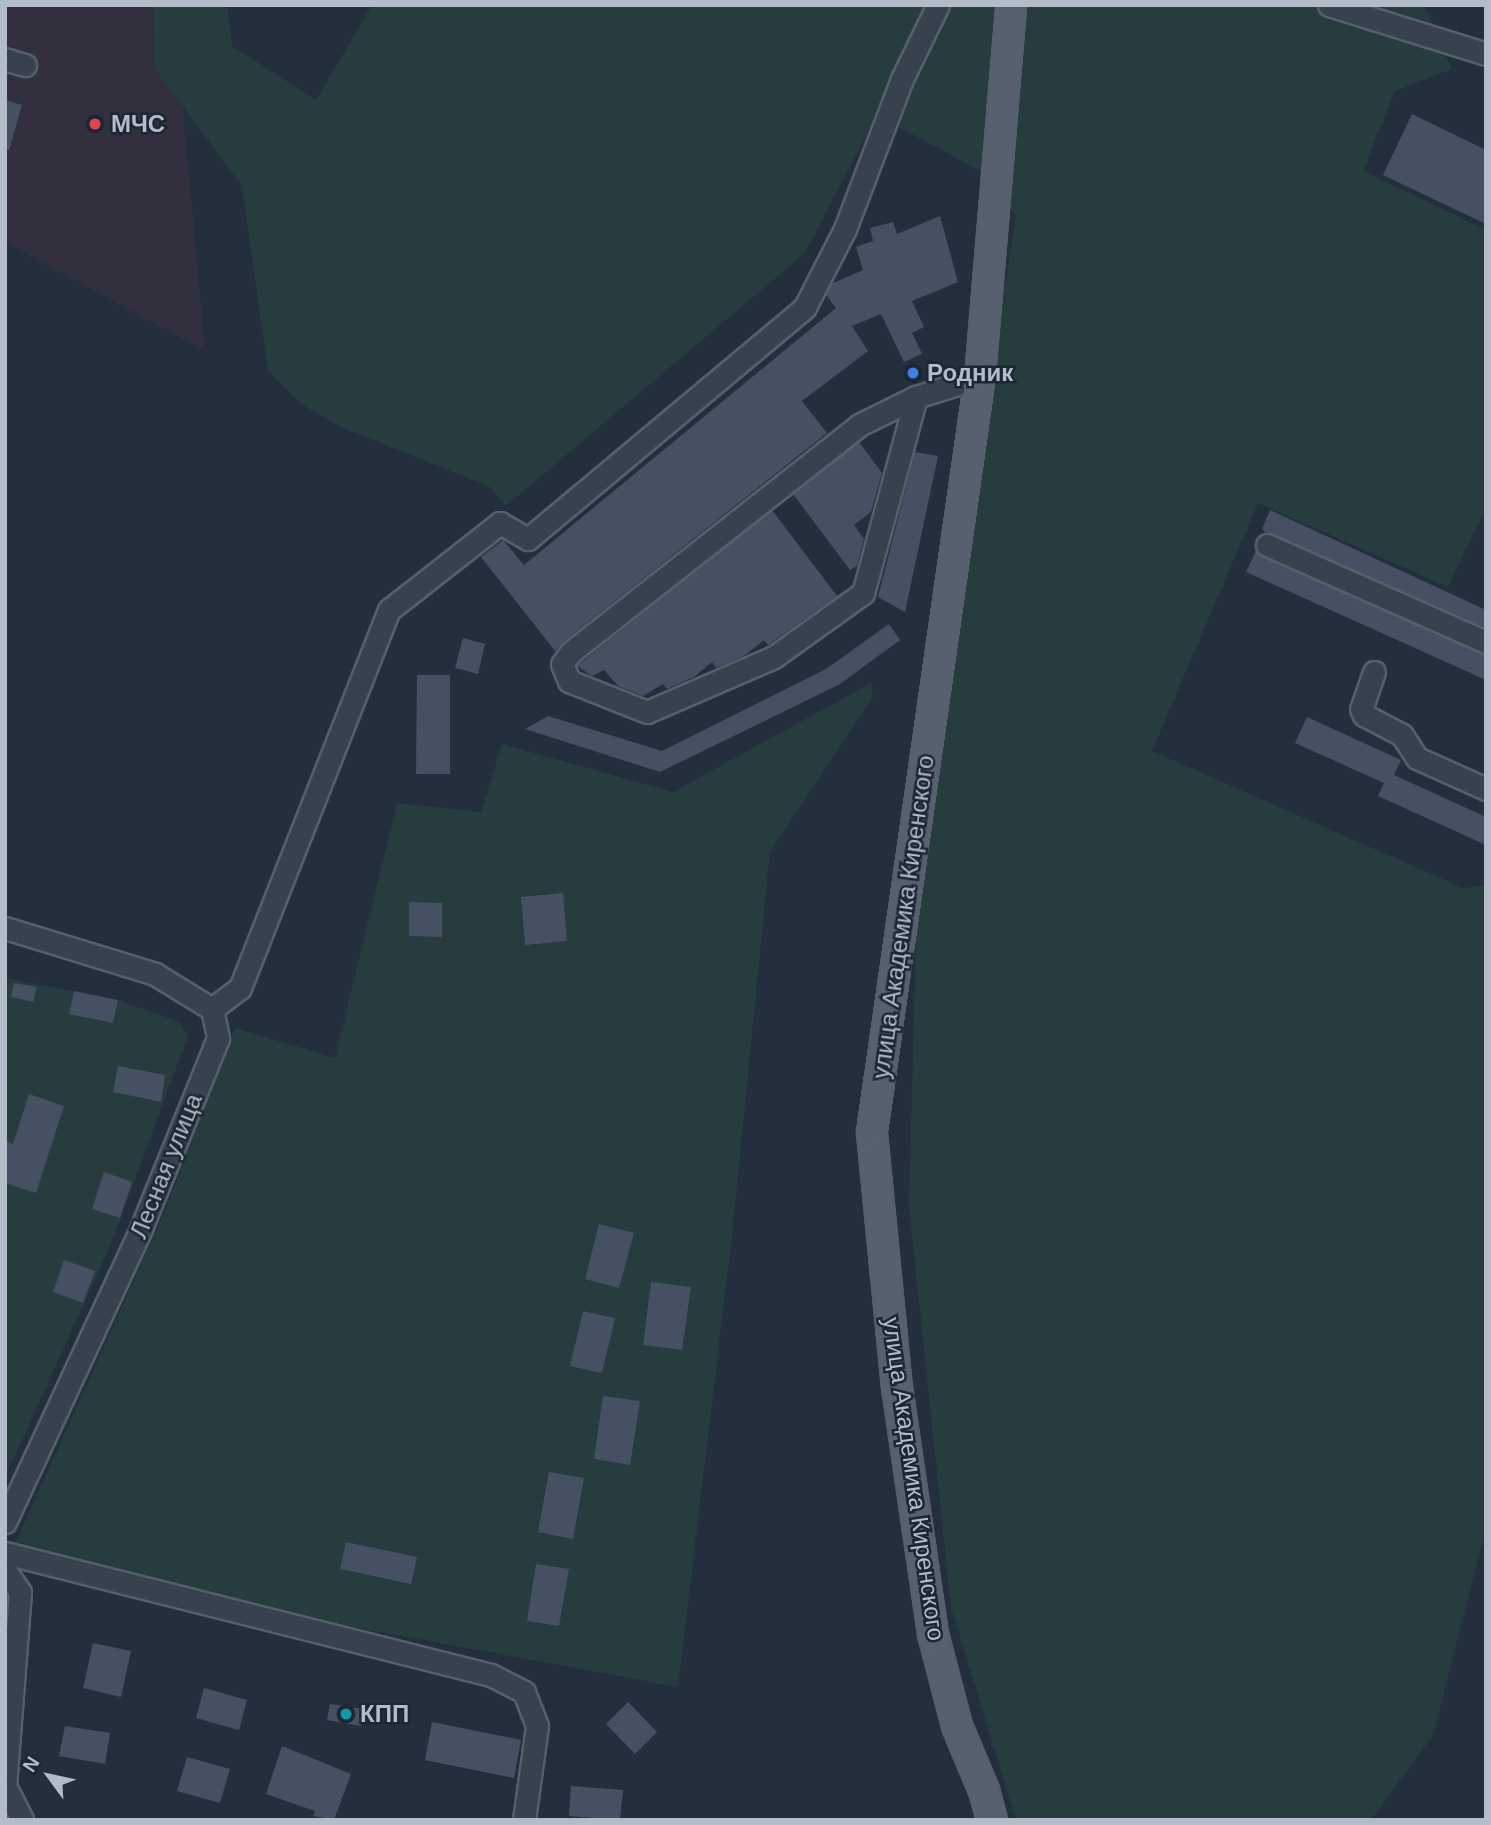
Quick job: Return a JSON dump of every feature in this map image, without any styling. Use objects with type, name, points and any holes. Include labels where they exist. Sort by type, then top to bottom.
[{"type":"main road","name":"улица Академика Киренского","points":[[992,1820],[985,1793],[957,1726],[933,1633],[897,1388],[872,1132],[980,377],[1011,5]]},
{"type":"street","points":[[5,928],[155,974],[212,1009],[240,988],[389,610],[500,523],[528,539],[805,307],[845,229],[902,79],[938,5]]},
{"type":"street","points":[[1329,5],[1486,54]]},
{"type":"street","points":[[916,397],[863,593],[775,657],[647,712],[569,681],[562,664],[571,652],[859,425],[916,397],[980,377]]},
{"type":"street","points":[[1267,545],[1486,642]]},
{"type":"street","points":[[1374,672],[1361,709],[1364,715],[1402,735],[1416,758],[1486,789]]},
{"type":"street","name":"Лесная улица","points":[[5,1522],[97,1329],[182,1133],[218,1038],[212,1009]]},
{"type":"street","points":[[5,1553],[491,1675],[524,1692],[537,1726],[524,1820]]},
{"type":"street","points":[[5,1570],[20,1592],[8,1694],[5,1786],[22,1820]]},
{"type":"shaded area","name":"МЧС","points":[[5,5],[173,5],[205,351],[5,242]]},
{"type":"green space","points":[[153,5],[227,5],[232,46],[316,100],[372,5],[1424,5],[1452,69],[1395,91],[1363,171],[1486,230],[1486,508],[1448,587],[1258,503],[1152,751],[1463,888],[1486,885],[1486,1528],[1433,1735],[1371,1820],[1016,1820],[951,1607],[909,1206],[916,934],[975,475],[1016,216],[986,174],[877,115],[805,253],[506,506],[490,487],[339,426],[301,404],[268,371],[242,186],[155,69]]},
{"type":"green space","points":[[871,683],[873,697],[770,852],[731,1244],[678,1687],[294,1616],[14,1546],[165,1211],[235,1028],[335,1058],[397,803],[481,812],[502,744],[673,792]]},
{"type":"green space","points":[[5,978],[118,1000],[180,1022],[188,1036],[111,1244],[5,1478]]},
{"type":"building","points":[[5,100],[22,105],[9,150],[5,150]]},
{"type":"building","points":[[1412,114],[1486,150],[1486,224],[1383,175]]},
{"type":"building","points":[[940,216],[958,282],[912,301],[924,327],[912,333],[922,354],[904,362],[881,314],[852,326],[868,351],[802,401],[827,433],[555,651],[481,557],[503,540],[524,565],[836,308],[826,295],[831,284],[863,270],[856,247],[873,241],[870,228],[893,222],[897,234]]},
{"type":"building","points":[[859,442],[882,473],[871,512],[854,525],[864,539],[857,566],[850,570],[793,494]]},
{"type":"building","points":[[915,452],[938,456],[905,612],[878,597]]},
{"type":"building","points":[[772,510],[837,596],[768,645],[764,640],[744,656],[716,668],[712,662],[694,677],[667,689],[663,684],[643,696],[618,686],[604,670],[592,676],[577,666]]},
{"type":"building","points":[[1270,510],[1486,610],[1486,628],[1265,532],[1262,529]]},
{"type":"building","points":[[1256,551],[1262,557],[1486,655],[1486,680],[1246,572]]},
{"type":"building","points":[[889,624],[900,640],[840,684],[660,772],[525,729],[548,716],[662,751],[826,669]]},
{"type":"building","points":[[463,638],[485,644],[478,674],[455,668]]},
{"type":"building","points":[[417,675],[450,675],[450,774],[416,774]]},
{"type":"building","points":[[1307,717],[1401,760],[1394,775],[1486,817],[1486,845],[1378,796],[1384,783],[1295,743]]},
{"type":"building","points":[[563,893],[567,941],[525,945],[521,897]]},
{"type":"building","points":[[409,902],[442,903],[442,937],[409,936]]},
{"type":"building","points":[[14,983],[37,987],[33,1002],[11,997]]},
{"type":"building","points":[[74,991],[118,1000],[113,1023],[69,1014]]},
{"type":"building","points":[[118,1066],[165,1075],[161,1102],[113,1092]]},
{"type":"building","points":[[29,1094],[64,1106],[36,1193],[5,1183],[5,1141],[13,1144]]},
{"type":"building","points":[[104,1172],[132,1182],[120,1218],[92,1209]]},
{"type":"building","points":[[599,1224],[634,1233],[619,1288],[585,1279]]},
{"type":"building","points":[[64,1260],[95,1271],[83,1303],[53,1292]]},
{"type":"building","points":[[651,1282],[691,1287],[682,1350],[643,1345]]},
{"type":"building","points":[[583,1311],[615,1318],[602,1373],[570,1366]]},
{"type":"building","points":[[603,1396],[640,1401],[630,1465],[594,1459]]},
{"type":"building","points":[[549,1472],[584,1478],[573,1539],[538,1532]]},
{"type":"building","points":[[346,1542],[417,1557],[411,1584],[340,1569]]},
{"type":"building","points":[[536,1564],[569,1569],[559,1626],[527,1621]]},
{"type":"building","points":[[93,1643],[131,1651],[121,1697],[83,1688]]},
{"type":"building","points":[[204,1688],[247,1700],[239,1730],[196,1718]]},
{"type":"building","points":[[628,1702],[657,1732],[635,1754],[606,1724]]},
{"type":"building","name":"КПП","points":[[330,1704],[364,1709],[361,1726],[327,1720]]},
{"type":"building","points":[[432,1722],[521,1740],[514,1778],[425,1760]]},
{"type":"building","points":[[65,1726],[110,1733],[105,1764],[59,1756]]},
{"type":"building","points":[[282,1746],[351,1774],[334,1820],[313,1816],[315,1811],[266,1794]]},
{"type":"building","points":[[187,1757],[230,1769],[220,1803],[177,1791]]},
{"type":"building","points":[[571,1786],[623,1790],[620,1820],[569,1816]]},
{"type":"place","name":"МЧС","points":[[95,124]]},
{"type":"place","name":"Родник","points":[[913,373]]},
{"type":"place","name":"КПП","points":[[346,1714]]}]
